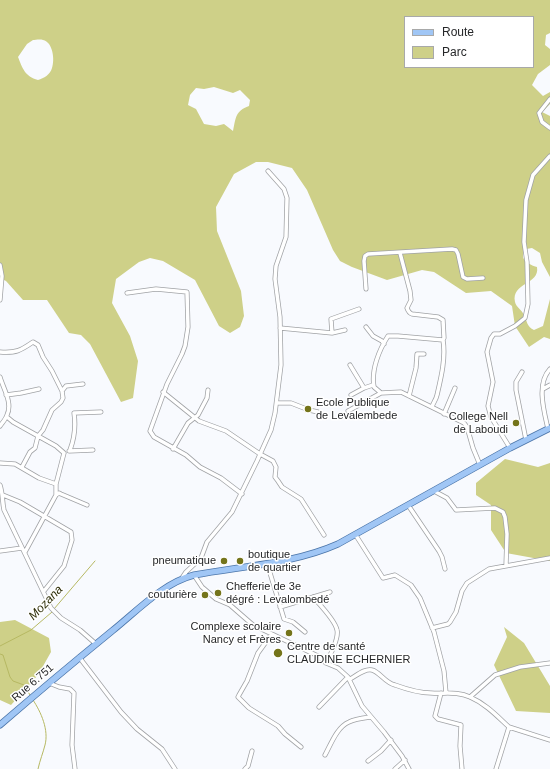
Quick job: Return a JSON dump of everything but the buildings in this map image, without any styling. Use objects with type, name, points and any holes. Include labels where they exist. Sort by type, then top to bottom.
[{"type":"main road","points":[[182,578],[302,557],[321,551],[549,428]]},
{"type":"main road","name":"Rue 6.751","points":[[0,725],[79,657],[153,598],[182,578]]},
{"type":"street","points":[[550,99],[539,113],[539,118],[550,128]]},
{"type":"street","points":[[510,448],[489,412],[488,406],[493,382],[487,352],[491,338],[494,334],[500,334],[515,326],[525,318],[528,304],[527,262],[524,242],[526,200],[533,175],[550,156]]},
{"type":"street","points":[[182,578],[186,572],[201,558],[207,542],[232,512],[242,494],[271,430],[277,403],[281,373],[280,328],[275,279],[276,266],[286,236],[287,198],[284,189],[268,171]]},
{"type":"street","points":[[366,289],[365,256],[368,254],[452,249],[456,250],[458,254],[463,277],[467,279],[483,278]]},
{"type":"street","points":[[400,253],[411,300],[407,310],[412,314],[438,317],[443,320],[443,340],[445,352],[437,397],[432,407]]},
{"type":"street","points":[[0,265],[2,276],[0,300]]},
{"type":"street","points":[[126,293],[156,289],[187,292],[188,331],[185,346],[164,392],[150,431],[154,437],[186,456],[200,467],[221,478],[242,494]]},
{"type":"street","points":[[332,333],[331,318],[358,309]]},
{"type":"street","points":[[366,327],[373,336],[382,341],[384,344]]},
{"type":"street","points":[[280,328],[332,333],[345,330]]},
{"type":"street","points":[[381,393],[373,385],[378,354],[389,335],[443,340]]},
{"type":"street","points":[[0,352],[20,351],[32,342],[38,345],[62,391],[62,402],[52,410],[43,430],[38,436],[35,448],[30,452],[22,467]]},
{"type":"street","points":[[410,396],[416,368],[417,354],[424,354]]},
{"type":"street","points":[[350,365],[364,388]]},
{"type":"street","points":[[549,428],[546,417],[543,389],[544,378],[550,370]]},
{"type":"street","points":[[522,372],[516,382],[516,390],[526,440]]},
{"type":"street","points":[[0,377],[9,404],[9,412],[7,417],[0,426]]},
{"type":"street","points":[[62,391],[66,386],[83,384]]},
{"type":"street","points":[[351,394],[373,385]]},
{"type":"street","points":[[543,389],[550,385]]},
{"type":"street","points":[[444,414],[455,388]]},
{"type":"street","points":[[6,395],[39,389]]},
{"type":"street","points":[[172,449],[188,423],[195,418],[205,403],[208,390]]},
{"type":"street","points":[[164,392],[195,418],[206,424],[226,431],[275,464],[275,477],[282,487],[301,499],[324,535]]},
{"type":"street","points":[[348,411],[381,393],[401,392],[466,425],[480,466]]},
{"type":"street","points":[[277,403],[291,403],[318,412]]},
{"type":"street","points":[[70,450],[76,429],[74,413],[100,412]]},
{"type":"street","points":[[7,417],[13,422],[56,446],[64,453]]},
{"type":"street","points":[[0,551],[24,550],[30,545],[44,515],[56,495],[56,484],[64,453],[70,450],[93,450]]},
{"type":"street","points":[[0,463],[15,464],[22,467],[30,474],[56,484]]},
{"type":"street","points":[[0,485],[3,495],[1,500],[4,510],[51,608],[55,613],[80,630],[96,644]]},
{"type":"street","points":[[434,491],[447,498],[456,510],[495,508],[503,512],[507,534],[506,565]]},
{"type":"street","points":[[56,495],[59,493],[87,505]]},
{"type":"street","points":[[3,495],[20,502],[70,530],[72,536],[63,568],[44,591]]},
{"type":"street","points":[[408,505],[439,550],[445,569]]},
{"type":"street","points":[[355,534],[383,578],[395,575],[413,588],[420,598],[432,628],[444,671],[446,692]]},
{"type":"street","points":[[432,628],[450,622],[456,612],[462,590],[466,583],[489,569],[550,558]]},
{"type":"street","points":[[267,563],[285,620],[293,622],[305,632]]},
{"type":"street","points":[[194,575],[202,587],[213,596],[230,605],[253,625],[271,635],[318,656],[326,663],[338,668],[349,678],[362,706],[405,760],[409,769]]},
{"type":"street","points":[[280,607],[330,592]]},
{"type":"street","points":[[313,597],[337,629],[337,636],[326,663]]},
{"type":"street","points":[[271,635],[258,653],[247,681],[238,697],[250,708],[278,726],[284,734],[301,747]]},
{"type":"street","points":[[79,657],[121,712],[137,729],[162,749],[175,769]]},
{"type":"street","points":[[470,697],[495,675],[520,667],[550,663]]},
{"type":"street","points":[[319,708],[349,678],[371,670],[376,672],[385,681],[394,685],[428,693],[457,693],[470,697],[481,702],[509,727],[550,740]]},
{"type":"street","points":[[49,683],[70,689],[74,693],[72,745],[75,769]]},
{"type":"street","points":[[441,693],[435,716],[438,719],[461,725],[460,746],[462,769]]},
{"type":"street","points":[[325,756],[335,738],[337,731],[348,722],[371,717]]},
{"type":"street","points":[[496,769],[509,727]]},
{"type":"street","points":[[368,761],[381,751],[390,740]]},
{"type":"street","points":[[245,769],[248,766],[252,751]]},
{"type":"street","points":[[394,769],[405,760]]},
{"type":"green space","points":[[0,0],[550,0],[550,33],[546,35],[545,45],[550,49],[550,65],[538,74],[532,85],[543,96],[550,92],[550,104],[542,112],[550,116],[550,277],[542,262],[540,253],[532,248],[526,249],[523,254],[524,260],[537,267],[537,273],[530,281],[517,291],[515,295],[515,302],[523,313],[529,326],[534,330],[543,326],[550,299],[550,339],[544,337],[529,347],[515,326],[512,306],[491,291],[466,293],[434,272],[422,270],[387,280],[340,261],[333,250],[307,190],[292,168],[268,162],[256,162],[234,174],[216,207],[217,231],[241,291],[244,316],[240,327],[230,333],[219,326],[195,280],[163,261],[150,258],[139,262],[116,279],[112,303],[130,336],[138,361],[133,398],[121,402],[90,344],[81,335],[69,333],[47,300],[23,300],[6,281],[0,278]],"holes":[[[33,40],[46,41],[52,52],[53,65],[50,73],[38,80],[27,74],[18,57],[27,44]],[[214,87],[233,93],[240,90],[250,100],[249,106],[241,110],[237,116],[233,131],[224,124],[216,126],[204,124],[196,109],[188,105],[190,95],[196,88],[204,89]]]},
{"type":"green space","points":[[505,459],[538,467],[550,463],[550,561],[506,553],[491,530],[491,505],[476,495],[476,483]]},
{"type":"green space","points":[[15,620],[49,638],[51,652],[38,675],[11,705],[0,700],[0,622]]},
{"type":"green space","points":[[504,627],[524,643],[550,686],[550,713],[516,711],[494,665],[507,637]]},
{"type":"waterway","name":"Mozana","points":[[54,609],[95,561]]},
{"type":"waterway","name":"Mozana","points":[[0,646],[31,630],[52,612]]},
{"type":"waterway","points":[[0,654],[3,655],[10,677],[13,681],[24,685],[30,695]]},
{"type":"waterway","points":[[33,700],[39,710],[46,733],[45,745],[38,769]]},
{"type":"place","name":"Ecole Publique de Levalembede","points":[[308,409]]},
{"type":"place","name":"College Nell de Laboudi","points":[[516,423]]},
{"type":"place","name":"pneumatique","points":[[224,561]]},
{"type":"place","name":"boutique de quartier","points":[[240,561]]},
{"type":"place","name":"Chefferie de 3e dégré : Levalombedé","points":[[218,593]]},
{"type":"place","name":"couturière","points":[[205,595]]},
{"type":"place","name":"Complexe scolaire Nancy et Frères","points":[[289,633]]},
{"type":"place","name":"Centre de santé CLAUDINE ECHERNIER","points":[[278,653]]}]
